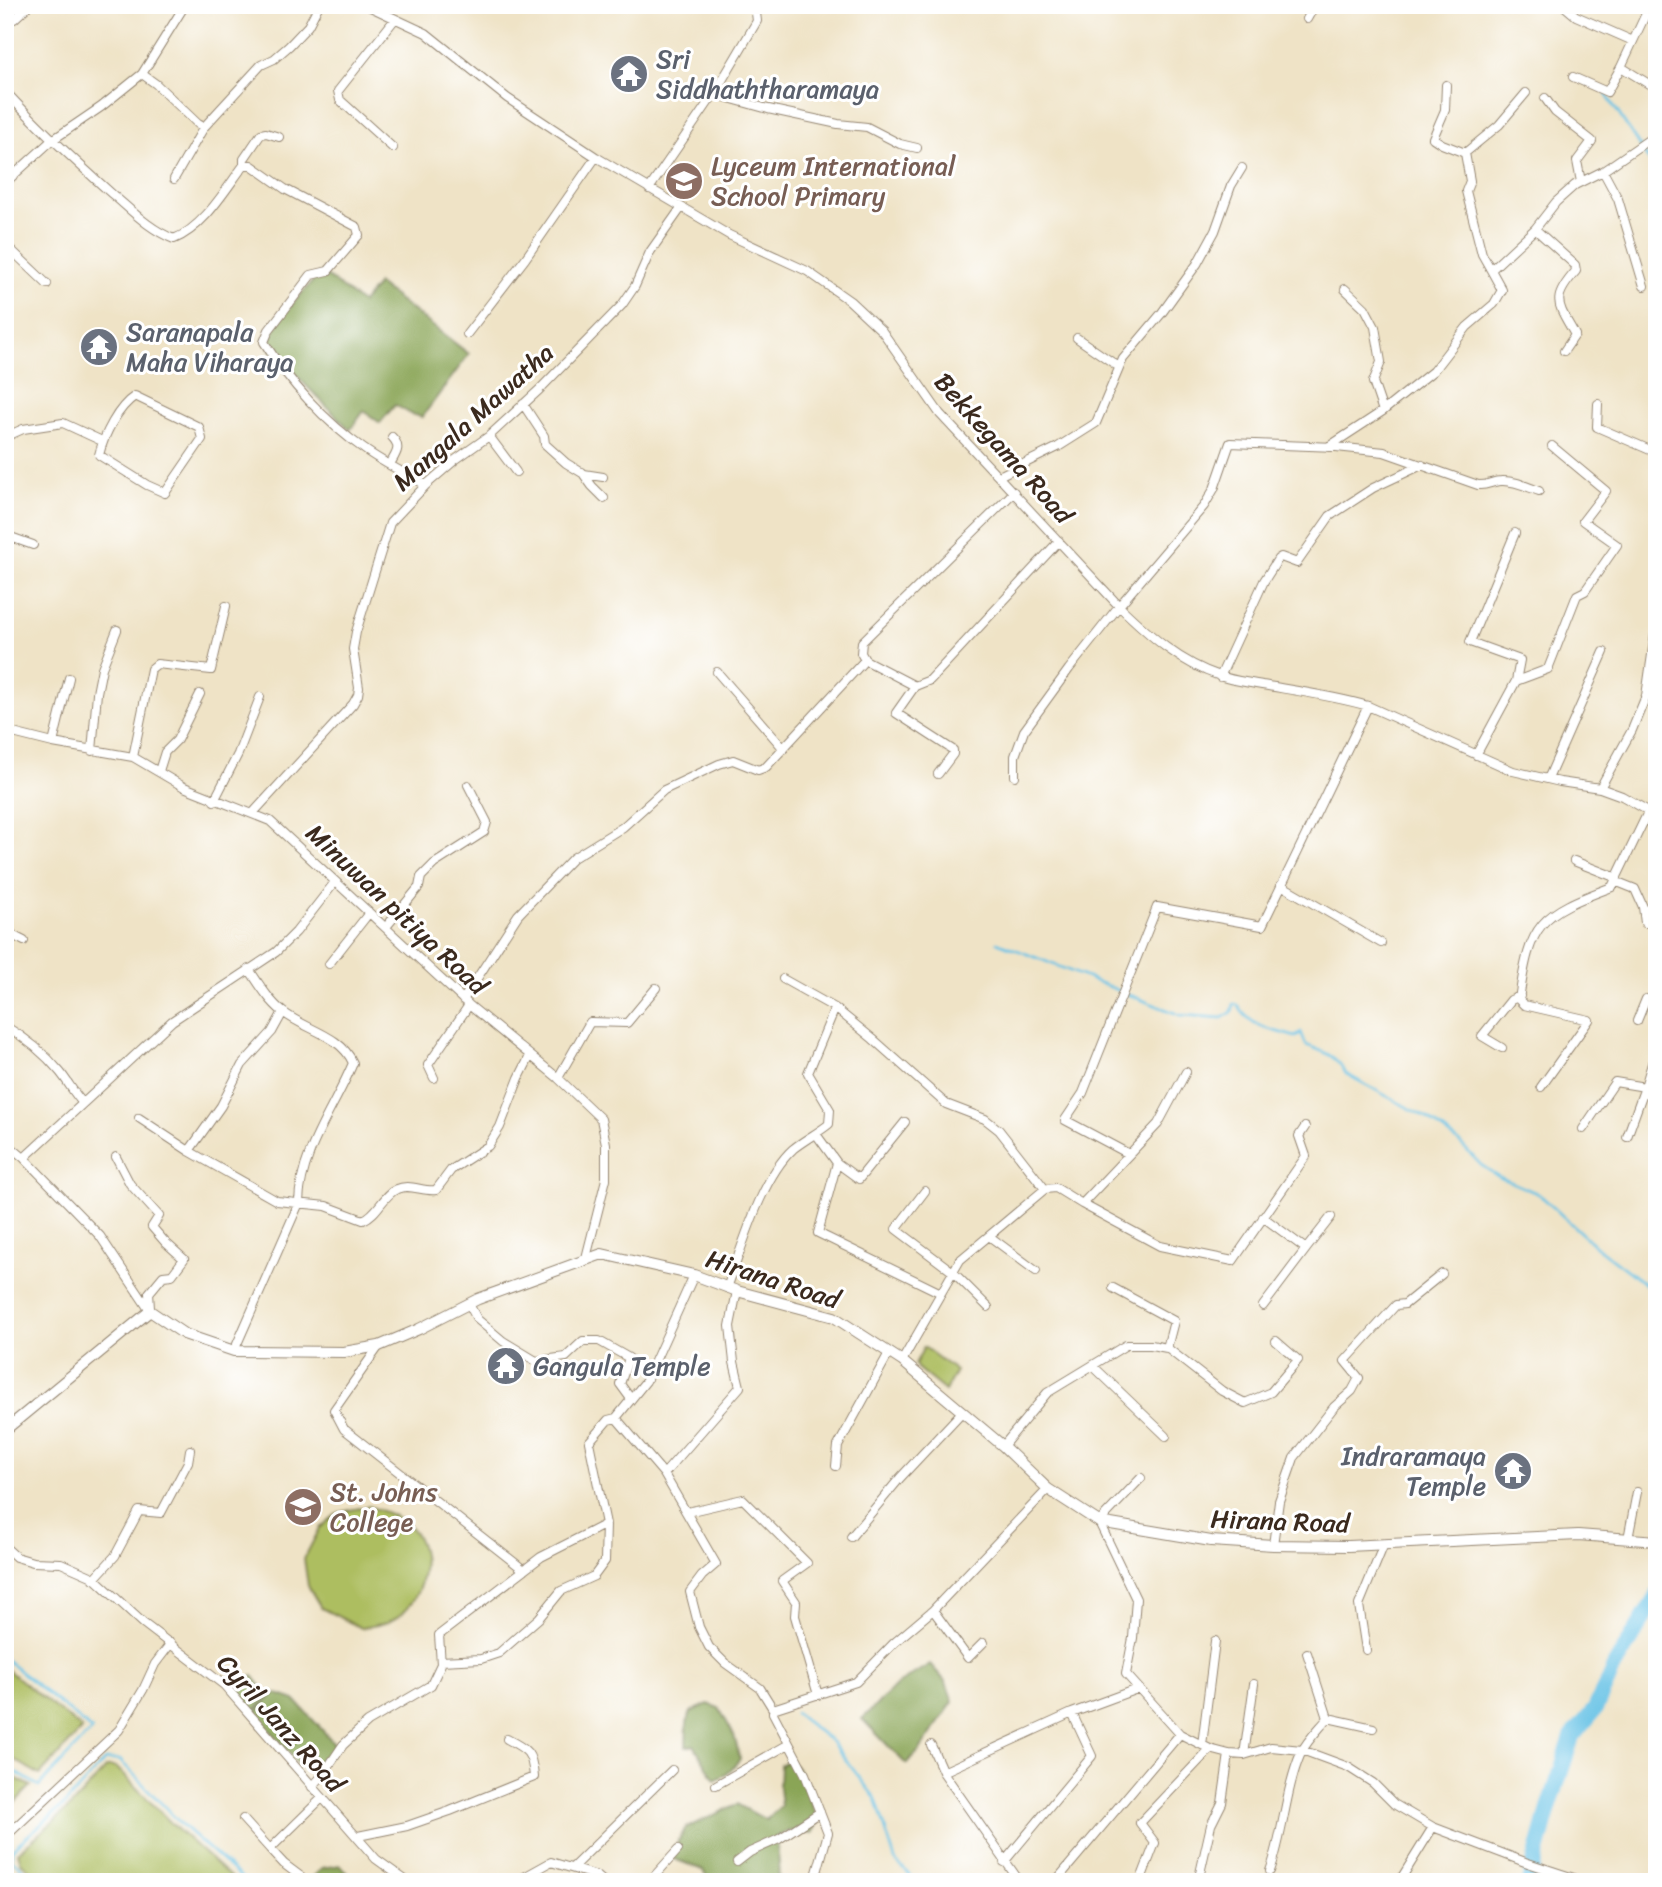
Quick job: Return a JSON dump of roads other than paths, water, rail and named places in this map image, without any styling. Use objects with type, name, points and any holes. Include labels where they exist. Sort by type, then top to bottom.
[{"type":"street","points":[[5,15],[8,19],[14,19],[29,5]]},
{"type":"street","points":[[5,183],[51,141],[101,107],[142,74],[185,5]]},
{"type":"street","points":[[174,179],[204,127],[261,65],[274,59],[308,26],[319,5]]},
{"type":"street","name":"Bekkegama Road","points":[[366,5],[426,33],[507,97],[649,189],[729,235],[807,271],[850,301],[882,331],[940,414],[1119,606],[1160,643],[1188,662],[1220,677],[1367,706],[1513,771],[1600,788],[1653,813]]},
{"type":"street","points":[[649,189],[714,94],[757,21],[755,5]]},
{"type":"street","points":[[1307,19],[1315,5]]},
{"type":"street","points":[[1563,5],[1576,16],[1633,41]]},
{"type":"street","points":[[1573,77],[1607,93],[1650,5]]},
{"type":"street","points":[[393,148],[340,100],[338,91],[395,19]]},
{"type":"street","points":[[1621,67],[1657,89]]},
{"type":"street","points":[[142,74],[204,127]]},
{"type":"street","points":[[1446,85],[1445,110],[1433,138],[1465,153]]},
{"type":"street","points":[[5,91],[51,141],[131,211],[162,235],[174,239],[185,234],[202,218],[244,165],[244,159],[261,134],[279,137]]},
{"type":"street","points":[[1465,153],[1499,125],[1526,93]]},
{"type":"street","points":[[714,94],[827,122],[867,127],[902,146],[917,148]]},
{"type":"street","points":[[1545,98],[1555,112],[1592,141],[1577,161],[1581,182]]},
{"type":"street","points":[[1491,270],[1535,229],[1556,202],[1581,182],[1603,171],[1657,134]]},
{"type":"street","points":[[1328,447],[1383,411],[1433,370],[1467,327],[1499,297],[1502,290],[1482,254],[1466,191],[1470,181],[1465,153]]},
{"type":"street","points":[[467,334],[525,259],[596,156]]},
{"type":"street","points":[[244,165],[251,165],[285,189],[357,227],[359,235],[328,271],[311,275],[269,330],[264,342],[314,404],[347,437],[426,485]]},
{"type":"street","points":[[999,476],[1080,435],[1096,423],[1119,367],[1197,264],[1215,231],[1231,186],[1241,167]]},
{"type":"street","points":[[1603,171],[1618,199],[1644,286]]},
{"type":"street","name":"Mangala Mawatha","points":[[253,813],[353,704],[358,695],[353,649],[383,543],[394,517],[455,460],[489,436],[628,299],[650,252],[681,208]]},
{"type":"street","points":[[1535,229],[1575,265],[1576,271],[1562,287],[1558,297],[1561,309],[1575,334],[1564,351]]},
{"type":"street","points":[[5,244],[47,284]]},
{"type":"street","points":[[1345,289],[1365,308],[1376,327],[1381,362],[1373,382],[1383,411]]},
{"type":"street","points":[[1077,338],[1119,367]]},
{"type":"street","points":[[135,396],[199,427],[202,439],[165,493],[99,455],[102,441],[127,401],[135,396]]},
{"type":"street","points":[[523,404],[544,436],[545,444],[566,463],[582,472],[603,477]]},
{"type":"street","points":[[1598,404],[1597,427],[1657,453]]},
{"type":"street","points":[[5,437],[23,429],[64,423],[102,441]]},
{"type":"street","points":[[489,436],[516,472]]},
{"type":"street","points":[[390,464],[398,451],[397,442],[392,437]]},
{"type":"street","points":[[1015,776],[1015,756],[1024,731],[1119,606],[1204,506],[1230,443],[1384,452],[1478,485],[1485,486],[1500,481],[1521,484],[1539,492]]},
{"type":"street","points":[[1516,681],[1548,669],[1577,595],[1586,591],[1617,545],[1583,521],[1606,491],[1552,446]]},
{"type":"street","points":[[1220,677],[1264,581],[1278,559],[1281,557],[1297,563],[1330,516],[1373,488],[1422,465]]},
{"type":"street","points":[[582,472],[604,498]]},
{"type":"street","points":[[915,686],[865,660],[861,653],[862,642],[1014,492]]},
{"type":"street","points":[[1476,755],[1516,681],[1520,660],[1470,642],[1515,533]]},
{"type":"street","points":[[5,535],[33,545]]},
{"type":"street","points":[[938,774],[953,754],[953,750],[896,713],[915,686],[930,680],[1059,541]]},
{"type":"street","points":[[133,757],[151,669],[157,664],[211,670],[226,606]]},
{"type":"street","points":[[1600,788],[1632,730],[1646,696],[1657,620]]},
{"type":"street","points":[[92,751],[102,668],[117,630]]},
{"type":"street","points":[[1548,779],[1604,652]]},
{"type":"street","points":[[434,1079],[428,1065],[518,915],[573,858],[623,827],[664,790],[719,764],[733,760],[758,770],[766,767],[865,660]]},
{"type":"street","points":[[718,672],[784,749]]},
{"type":"street","points":[[53,743],[69,678]]},
{"type":"street","points":[[159,771],[165,752],[177,740],[200,694]]},
{"type":"street","points":[[214,800],[238,754],[260,697]]},
{"type":"street","points":[[1129,1154],[1065,1120],[1083,1093],[1157,907],[1262,926],[1367,706]]},
{"type":"street","name":"Minuwan pitiya Road","points":[[5,731],[92,751],[133,757],[184,787],[270,821],[293,839],[335,882],[466,1002],[558,1078],[601,1119],[606,1144],[606,1179],[586,1258]]},
{"type":"street","points":[[386,927],[419,887],[421,877],[433,864],[484,832],[487,822],[468,785]]},
{"type":"street","points":[[1541,1087],[1589,1020],[1524,1005],[1519,1000],[1524,963],[1536,930],[1548,916],[1573,902],[1612,887],[1653,813]]},
{"type":"street","points":[[1574,861],[1635,889],[1643,907],[1645,923]]},
{"type":"street","points":[[24,1158],[172,1021],[276,952],[335,882]]},
{"type":"street","points":[[1280,886],[1381,943]]},
{"type":"street","points":[[329,964],[369,913]]},
{"type":"street","points":[[5,926],[14,936],[24,941]]},
{"type":"street","points":[[234,1351],[299,1203],[300,1183],[311,1151],[353,1063],[342,1046],[283,1012],[264,992],[249,969]]},
{"type":"street","points":[[783,979],[835,1009],[946,1104],[985,1119],[999,1130],[1045,1189]]},
{"type":"street","points":[[558,1078],[590,1022],[627,1023],[656,988]]},
{"type":"street","points":[[1502,1048],[1482,1036],[1511,1000],[1520,996]]},
{"type":"street","points":[[1637,1021],[1646,999],[1657,1006]]},
{"type":"street","points":[[664,1474],[740,1387],[730,1326],[732,1290],[754,1215],[780,1163],[794,1148],[829,1124],[830,1110],[808,1073],[835,1009]]},
{"type":"street","points":[[189,1152],[220,1106],[242,1065],[272,1032],[283,1012]]},
{"type":"street","points":[[5,1026],[21,1035],[50,1060],[83,1103]]},
{"type":"street","points":[[1627,1137],[1657,1048]]},
{"type":"street","points":[[139,1118],[189,1152],[277,1201],[326,1206],[363,1220],[370,1218],[396,1189],[409,1186],[426,1192],[436,1190],[452,1170],[488,1146],[500,1126],[530,1056]]},
{"type":"street","points":[[1083,1204],[1158,1124],[1186,1072]]},
{"type":"street","points":[[1583,1129],[1615,1082],[1645,1087]]},
{"type":"street","points":[[816,1134],[837,1163],[859,1179],[905,1122]]},
{"type":"street","points":[[902,1361],[960,1260],[1045,1189],[1056,1188],[1160,1246],[1233,1261],[1306,1156],[1299,1136],[1306,1128]]},
{"type":"street","points":[[5,1142],[100,1236],[150,1311]]},
{"type":"street","points":[[116,1157],[130,1184],[159,1216],[152,1227],[184,1259],[172,1275],[163,1276],[149,1293],[150,1311]]},
{"type":"street","points":[[837,1163],[818,1233],[941,1293]]},
{"type":"street","points":[[925,1191],[896,1228],[953,1272],[988,1307]]},
{"type":"street","points":[[1263,1217],[1306,1249]]},
{"type":"street","points":[[1263,1306],[1331,1217]]},
{"type":"street","points":[[989,1236],[1036,1271]]},
{"type":"street","name":"Hirana Road","points":[[150,1311],[184,1334],[234,1351],[344,1352],[379,1346],[469,1304],[602,1254],[694,1275],[732,1290],[834,1317],[902,1361],[1003,1446],[1048,1489],[1099,1522],[1210,1541],[1273,1545],[1384,1544],[1578,1535],[1657,1541]]},
{"type":"street","points":[[1273,1545],[1279,1501],[1294,1458],[1334,1407],[1352,1391],[1359,1378],[1345,1361],[1396,1305],[1405,1304],[1442,1274]]},
{"type":"street","points":[[441,1661],[481,1659],[499,1653],[539,1618],[561,1591],[594,1576],[605,1561],[606,1524],[589,1442],[608,1420],[616,1418],[646,1381],[694,1275]]},
{"type":"street","points":[[1113,1288],[1174,1321],[1167,1348]]},
{"type":"street","points":[[469,1304],[477,1319],[503,1341],[536,1362],[566,1357],[583,1341],[599,1341],[629,1358],[620,1384],[631,1399]]},
{"type":"street","points":[[5,1430],[150,1311]]},
{"type":"street","points":[[1003,1446],[1047,1393],[1126,1345],[1167,1348],[1223,1391],[1245,1403],[1271,1392],[1298,1360],[1276,1342]]},
{"type":"street","points":[[379,1346],[334,1410],[344,1429],[524,1570]]},
{"type":"street","points":[[836,1466],[838,1446],[889,1353]]},
{"type":"street","points":[[1093,1366],[1166,1436]]},
{"type":"street","points":[[851,1537],[900,1478],[962,1412]]},
{"type":"street","points":[[616,1418],[664,1474],[716,1564],[690,1592],[699,1627],[709,1647],[725,1663],[760,1688],[805,1774],[828,1833],[816,1876],[818,1882]]},
{"type":"street","points":[[94,1579],[115,1556],[139,1511],[161,1513],[188,1462],[190,1450]]},
{"type":"street","points":[[1141,1478],[1099,1522],[1136,1599],[1126,1674],[1180,1734],[1206,1747],[1229,1754],[1244,1755],[1271,1746],[1302,1751],[1348,1767],[1373,1783],[1395,1804],[1433,1827],[1587,1882]]},
{"type":"street","points":[[773,1709],[856,1682],[894,1643],[933,1610],[1048,1489]]},
{"type":"street","points":[[1628,1539],[1637,1492]]},
{"type":"street","points":[[687,1512],[743,1499],[807,1563],[782,1581],[796,1602],[795,1616],[818,1695]]},
{"type":"street","points":[[312,1787],[343,1745],[368,1722],[431,1685],[441,1661],[439,1635],[541,1557],[606,1524]]},
{"type":"street","points":[[1366,1650],[1359,1605],[1384,1544]]},
{"type":"street","name":"Cyril Janz Road","points":[[5,1547],[16,1557],[33,1562],[61,1563],[94,1579],[143,1623],[224,1685],[376,1859],[408,1882]]},
{"type":"street","points":[[933,1610],[968,1658],[983,1643]]},
{"type":"street","points":[[1140,1882],[1155,1843],[1140,1823],[1206,1747],[1216,1641]]},
{"type":"street","points":[[5,1837],[118,1730],[143,1690],[155,1664],[171,1643]]},
{"type":"street","points":[[1307,1653],[1328,1717]]},
{"type":"street","points":[[1244,1755],[1254,1685]]},
{"type":"street","points":[[943,1772],[1072,1713],[1137,1689]]},
{"type":"street","points":[[1004,1862],[1092,1756],[1072,1713]]},
{"type":"street","points":[[1328,1717],[1373,1728]]},
{"type":"street","points":[[1270,1871],[1280,1843],[1288,1795],[1302,1751],[1328,1717]]},
{"type":"street","points":[[1055,1882],[1180,1734]]},
{"type":"street","points":[[358,1836],[407,1826],[534,1777],[533,1761],[528,1751],[507,1739]]},
{"type":"street","points":[[716,1785],[789,1744]]},
{"type":"street","points":[[931,1745],[943,1772],[1020,1882]]},
{"type":"street","points":[[1198,1882],[1211,1825],[1222,1803],[1229,1754]]},
{"type":"street","points":[[572,1868],[672,1770]]},
{"type":"street","points":[[270,1849],[322,1798]]},
{"type":"street","points":[[737,1862],[820,1812]]},
{"type":"street","points":[[243,1819],[284,1864],[300,1876]]},
{"type":"street","points":[[1399,1882],[1433,1827]]},
{"type":"street","points":[[649,1882],[678,1850]]},
{"type":"street","points":[[515,1882],[551,1862],[597,1876],[604,1882]]},
{"type":"waterway","points":[[1606,94],[1657,173]]},
{"type":"waterway","points":[[997,942],[1180,1015],[1222,1018],[1232,1012],[1234,1004],[1238,1005],[1249,1019],[1263,1027],[1296,1037],[1301,1032],[1306,1045],[1335,1059],[1346,1074],[1427,1118],[1460,1143],[1481,1165],[1499,1177],[1539,1194],[1595,1246],[1657,1293]]},
{"type":"waterway","points":[[1529,1882],[1572,1737],[1595,1709],[1614,1667],[1657,1596]]},
{"type":"waterway","points":[[5,1659],[92,1730],[39,1786],[5,1766]]},
{"type":"waterway","points":[[795,1713],[832,1742],[876,1799],[895,1860],[916,1882]]},
{"type":"waterway","points":[[36,1882],[11,1858],[12,1849],[65,1804],[105,1760],[120,1760],[182,1825],[244,1880]]},
{"type":"place","name":"Sri Siddhaththaramaya","points":[[629,74]]},
{"type":"place","name":"Lyceum International School Primary","points":[[684,181]]},
{"type":"place","name":"Saranapala Maha Viharaya","points":[[99,347]]},
{"type":"place","name":"Gangula Temple","points":[[506,1366]]},
{"type":"place","name":"Indraramaya Temple","points":[[1513,1471]]},
{"type":"place","name":"St. Johns College","points":[[303,1507]]}]
